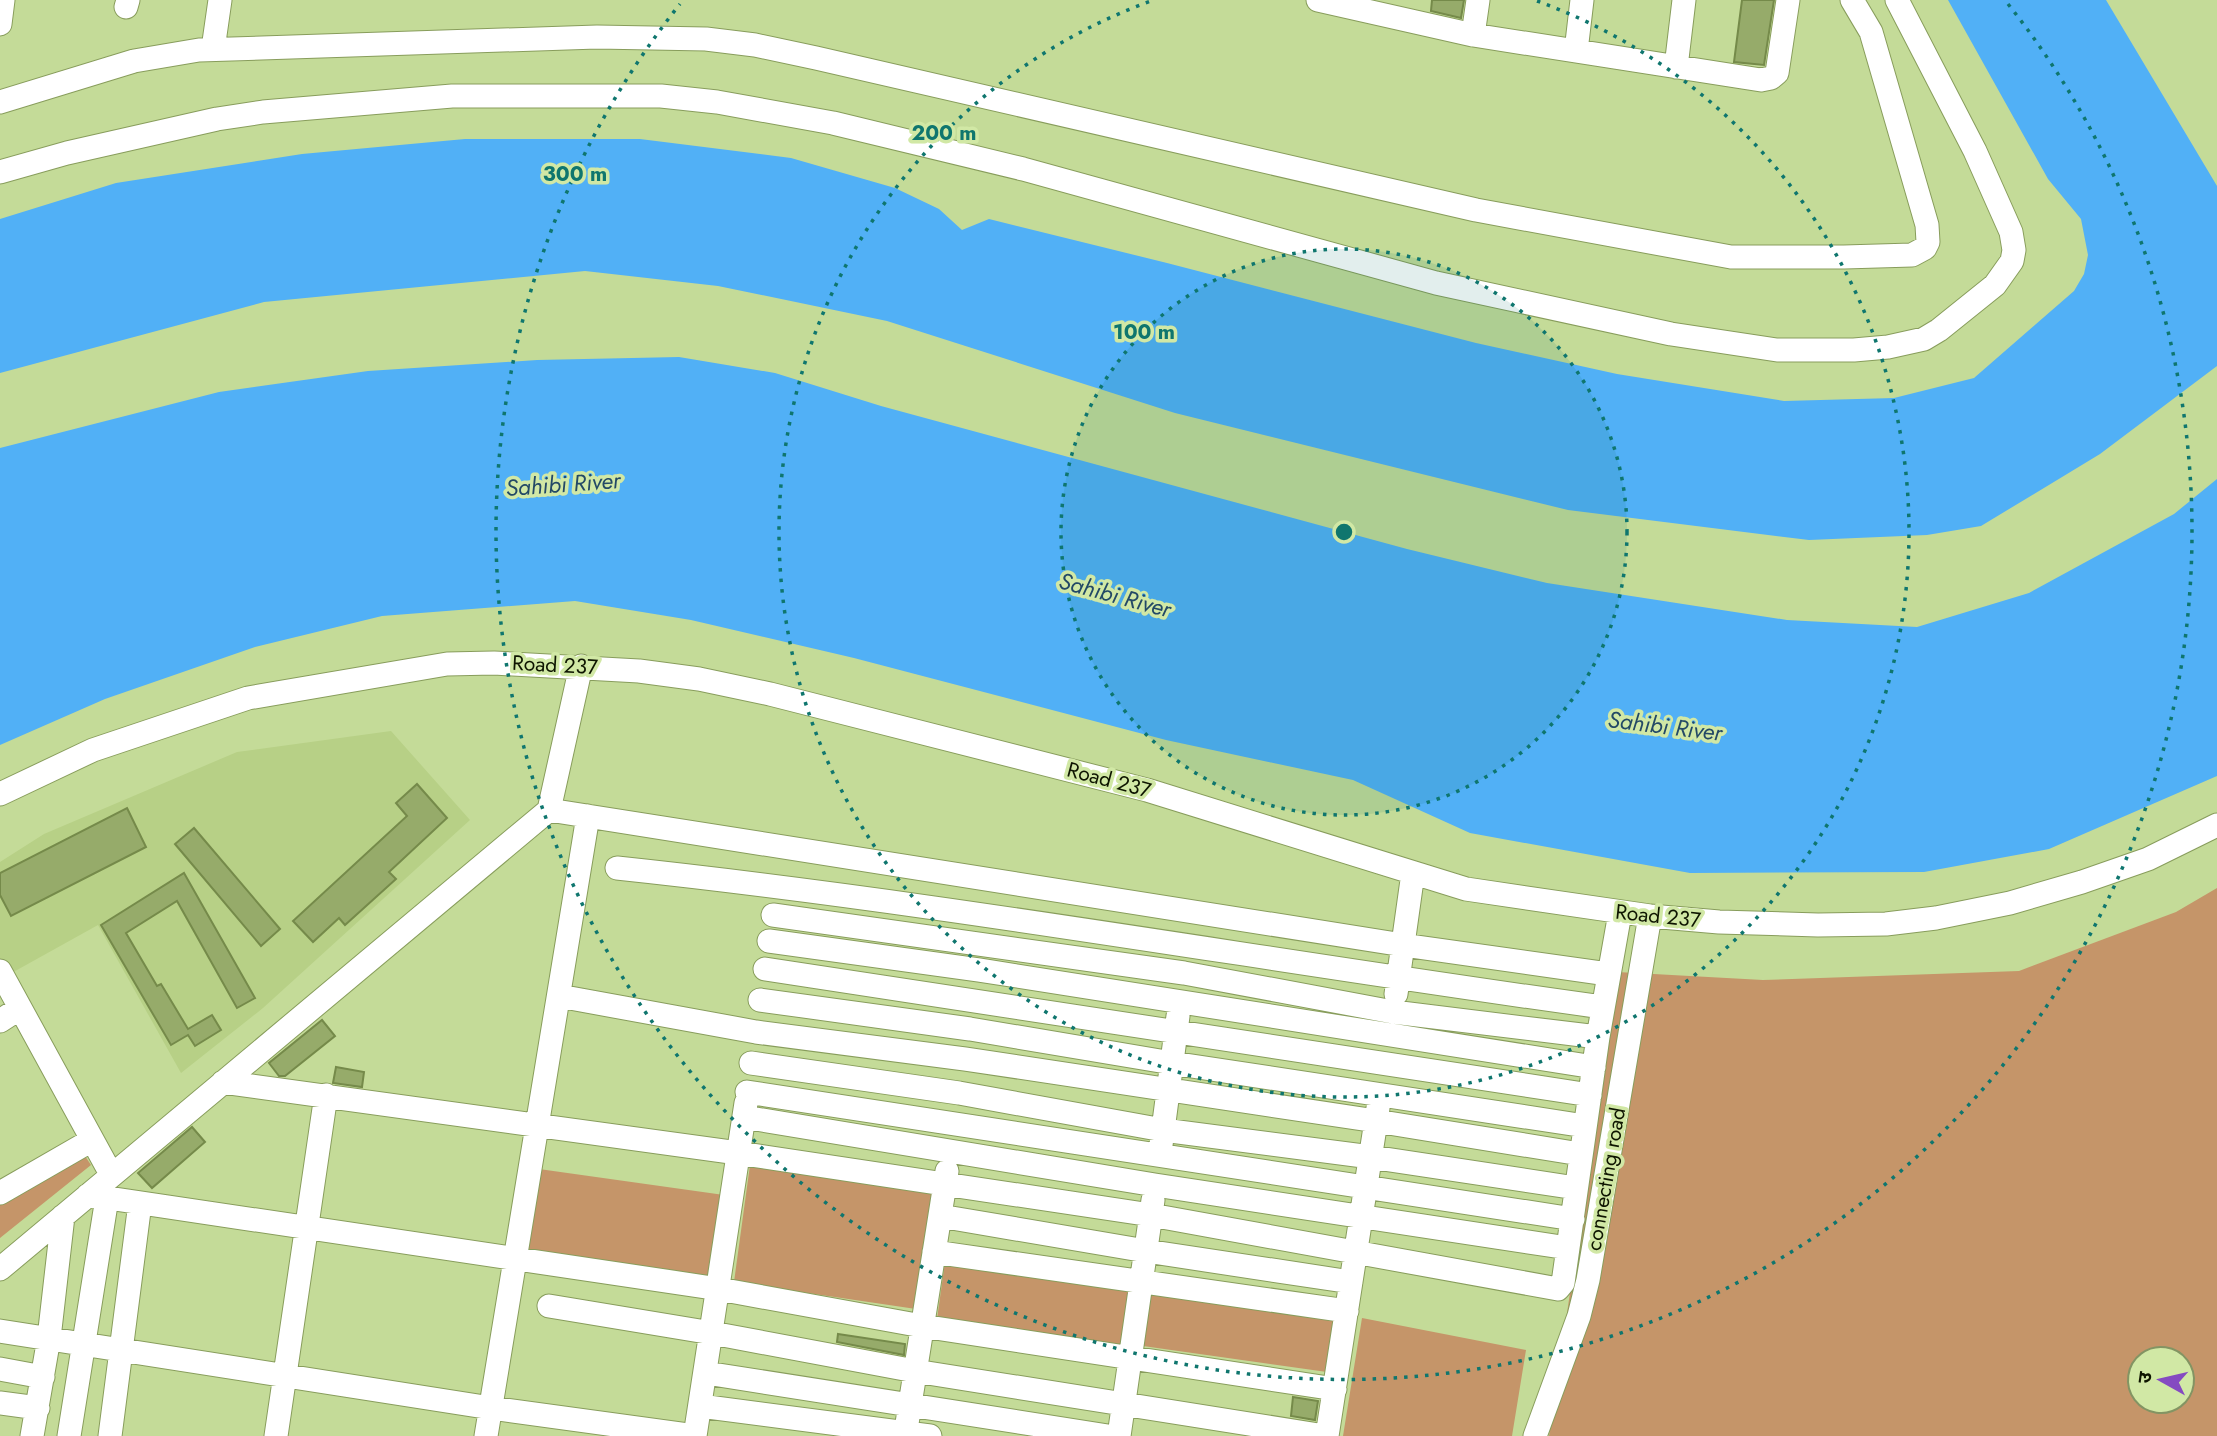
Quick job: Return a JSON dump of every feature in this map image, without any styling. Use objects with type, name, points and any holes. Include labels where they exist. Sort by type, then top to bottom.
[{"type":"street","points":[[0,24],[3,0]]},
{"type":"street","points":[[213,49],[220,0]]},
{"type":"street","points":[[1318,0],[1473,35],[1750,79],[1771,78],[1777,74],[1787,0]]},
{"type":"street","points":[[1473,35],[1478,0]]},
{"type":"street","points":[[1576,51],[1582,0]]},
{"type":"street","points":[[1676,67],[1684,0]]},
{"type":"street","points":[[0,102],[134,61],[213,49],[597,37],[706,39],[755,44],[1476,210],[1731,257],[1912,255],[1925,248],[1928,242],[1927,225],[1871,32],[1852,0]]},
{"type":"street","points":[[0,172],[217,119],[263,112],[452,96],[661,96],[717,102],[833,123],[1023,169],[1436,284],[1671,334],[1777,350],[1888,347],[1924,339],[1939,330],[1995,285],[2012,261],[2014,250],[2011,232],[1975,151],[1897,0]]},
{"type":"street","name":"Road 237","points":[[0,794],[93,750],[211,708],[248,698],[447,664],[494,663],[581,666],[699,679],[827,708],[1147,790],[1466,889],[1650,916],[1719,922],[1818,925],[1886,924],[1936,918],[2010,903],[2082,882],[2148,859],[2217,825]]},
{"type":"street","points":[[69,1436],[84,1343],[97,1197],[111,1174],[549,810],[581,666]]},
{"type":"street","points":[[549,810],[1403,945],[1608,974]]},
{"type":"street","points":[[486,1436],[588,816]]},
{"type":"street","points":[[0,1331],[491,1408],[695,1436],[783,847]]},
{"type":"street","points":[[617,868],[777,885],[1398,979],[1602,1007]]},
{"type":"street","points":[[550,1306],[915,1371],[1326,1436],[1413,873]]},
{"type":"street","points":[[905,1434],[993,881]]},
{"type":"street","points":[[1119,1436],[1132,1359],[1192,912]]},
{"type":"street","points":[[223,1082],[738,1153],[1151,1215],[1558,1289],[1563,1283],[1602,1007],[1620,913]]},
{"type":"street","points":[[773,915],[1184,973],[1393,1012],[1598,1037]]},
{"type":"street","name":"connecting road","points":[[1535,1436],[1579,1316],[1588,1280],[1650,916]]},
{"type":"street","points":[[769,942],[979,970],[1594,1067]]},
{"type":"street","points":[[765,969],[1590,1095]]},
{"type":"street","points":[[0,971],[111,1174]]},
{"type":"street","points":[[558,996],[756,1032],[965,1059],[1580,1154]]},
{"type":"street","points":[[760,1000],[970,1029],[1172,1063],[1585,1126]]},
{"type":"street","points":[[0,1021],[20,1008]]},
{"type":"street","points":[[751,1063],[960,1093],[1163,1130],[1371,1157],[1576,1188]]},
{"type":"street","points":[[747,1092],[1573,1219]]},
{"type":"street","points":[[276,1436],[326,1095]]},
{"type":"street","points":[[744,1117],[1155,1185],[1567,1248]]},
{"type":"street","points":[[0,1193],[92,1140]]},
{"type":"street","points":[[0,1269],[63,1216],[97,1197],[719,1289],[922,1326],[1335,1389]]},
{"type":"street","points":[[110,1436],[140,1203]]},
{"type":"street","points":[[32,1436],[49,1338],[63,1216]]},
{"type":"street","points":[[940,1216],[1351,1282]]},
{"type":"street","points":[[934,1252],[1347,1311]]},
{"type":"street","points":[[0,1369],[43,1377]]},
{"type":"street","points":[[706,1373],[1108,1436]]},
{"type":"street","points":[[0,1403],[38,1408]]},
{"type":"street","points":[[700,1406],[930,1436]]},
{"type":"shaded area","points":[[391,731],[470,820],[263,1008],[181,1073],[98,925],[8,975],[0,961],[0,862],[44,834],[237,752]]},
{"type":"shaded area","points":[[2217,888],[2217,1436],[1549,1436],[1617,972],[1763,980],[2019,971],[2176,912]]},
{"type":"shaded area","points":[[83,1153],[91,1165],[0,1238],[0,1203]]},
{"type":"shaded area","points":[[750,1165],[933,1192],[916,1309],[734,1282]]},
{"type":"shaded area","points":[[539,1169],[724,1195],[712,1276],[528,1249]]},
{"type":"shaded area","points":[[945,1262],[1135,1289],[1127,1346],[937,1319]]},
{"type":"shaded area","points":[[1152,1288],[1336,1314],[1327,1372],[1143,1346]]},
{"type":"shaded area","points":[[1362,1318],[1526,1350],[1512,1436],[1343,1436]]},
{"type":"water","points":[[1948,0],[2106,0],[2217,186],[2217,366],[2100,454],[1981,526],[1927,535],[1809,540],[1568,510],[1175,413],[887,321],[718,286],[585,271],[264,302],[0,373],[0,219],[116,183],[302,154],[465,139],[640,139],[791,158],[895,188],[939,209],[962,230],[989,219],[1476,343],[1617,374],[1784,401],[1894,398],[1974,378],[2074,291],[2084,274],[2088,255],[2081,219],[2048,179]]},
{"type":"water","name":"Sahibi River","points":[[679,357],[775,373],[881,406],[1407,549],[1547,583],[1787,620],[1917,627],[2029,593],[2174,514],[2217,479],[2217,776],[2049,849],[1924,872],[1690,873],[1470,833],[1353,780],[1166,740],[854,658],[691,620],[575,601],[382,616],[255,647],[105,699],[0,745],[0,448],[219,392],[368,371],[537,360]]},
{"type":"building","points":[[1432,0],[1464,0],[1461,18],[1431,11]]},
{"type":"building","points":[[1742,0],[1774,0],[1764,65],[1734,62]]},
{"type":"building","points":[[417,784],[447,818],[389,872],[396,879],[345,925],[339,918],[313,942],[293,921],[407,816],[396,803]]},
{"type":"building","points":[[127,808],[146,847],[11,916],[0,895],[0,873]]},
{"type":"building","points":[[194,828],[280,929],[261,946],[175,844]]},
{"type":"building","points":[[184,873],[255,998],[237,1008],[177,901],[126,933],[157,986],[161,984],[188,1029],[212,1015],[221,1030],[195,1046],[188,1035],[171,1045],[101,925]]},
{"type":"building","points":[[322,1020],[335,1036],[285,1076],[279,1076],[269,1063]]},
{"type":"building","points":[[336,1067],[364,1072],[362,1087],[333,1083]]},
{"type":"building","points":[[192,1127],[205,1142],[152,1188],[138,1173]]},
{"type":"building","points":[[838,1334],[905,1344],[904,1355],[837,1342]]},
{"type":"building","points":[[1293,1397],[1318,1401],[1315,1420],[1291,1416]]}]
